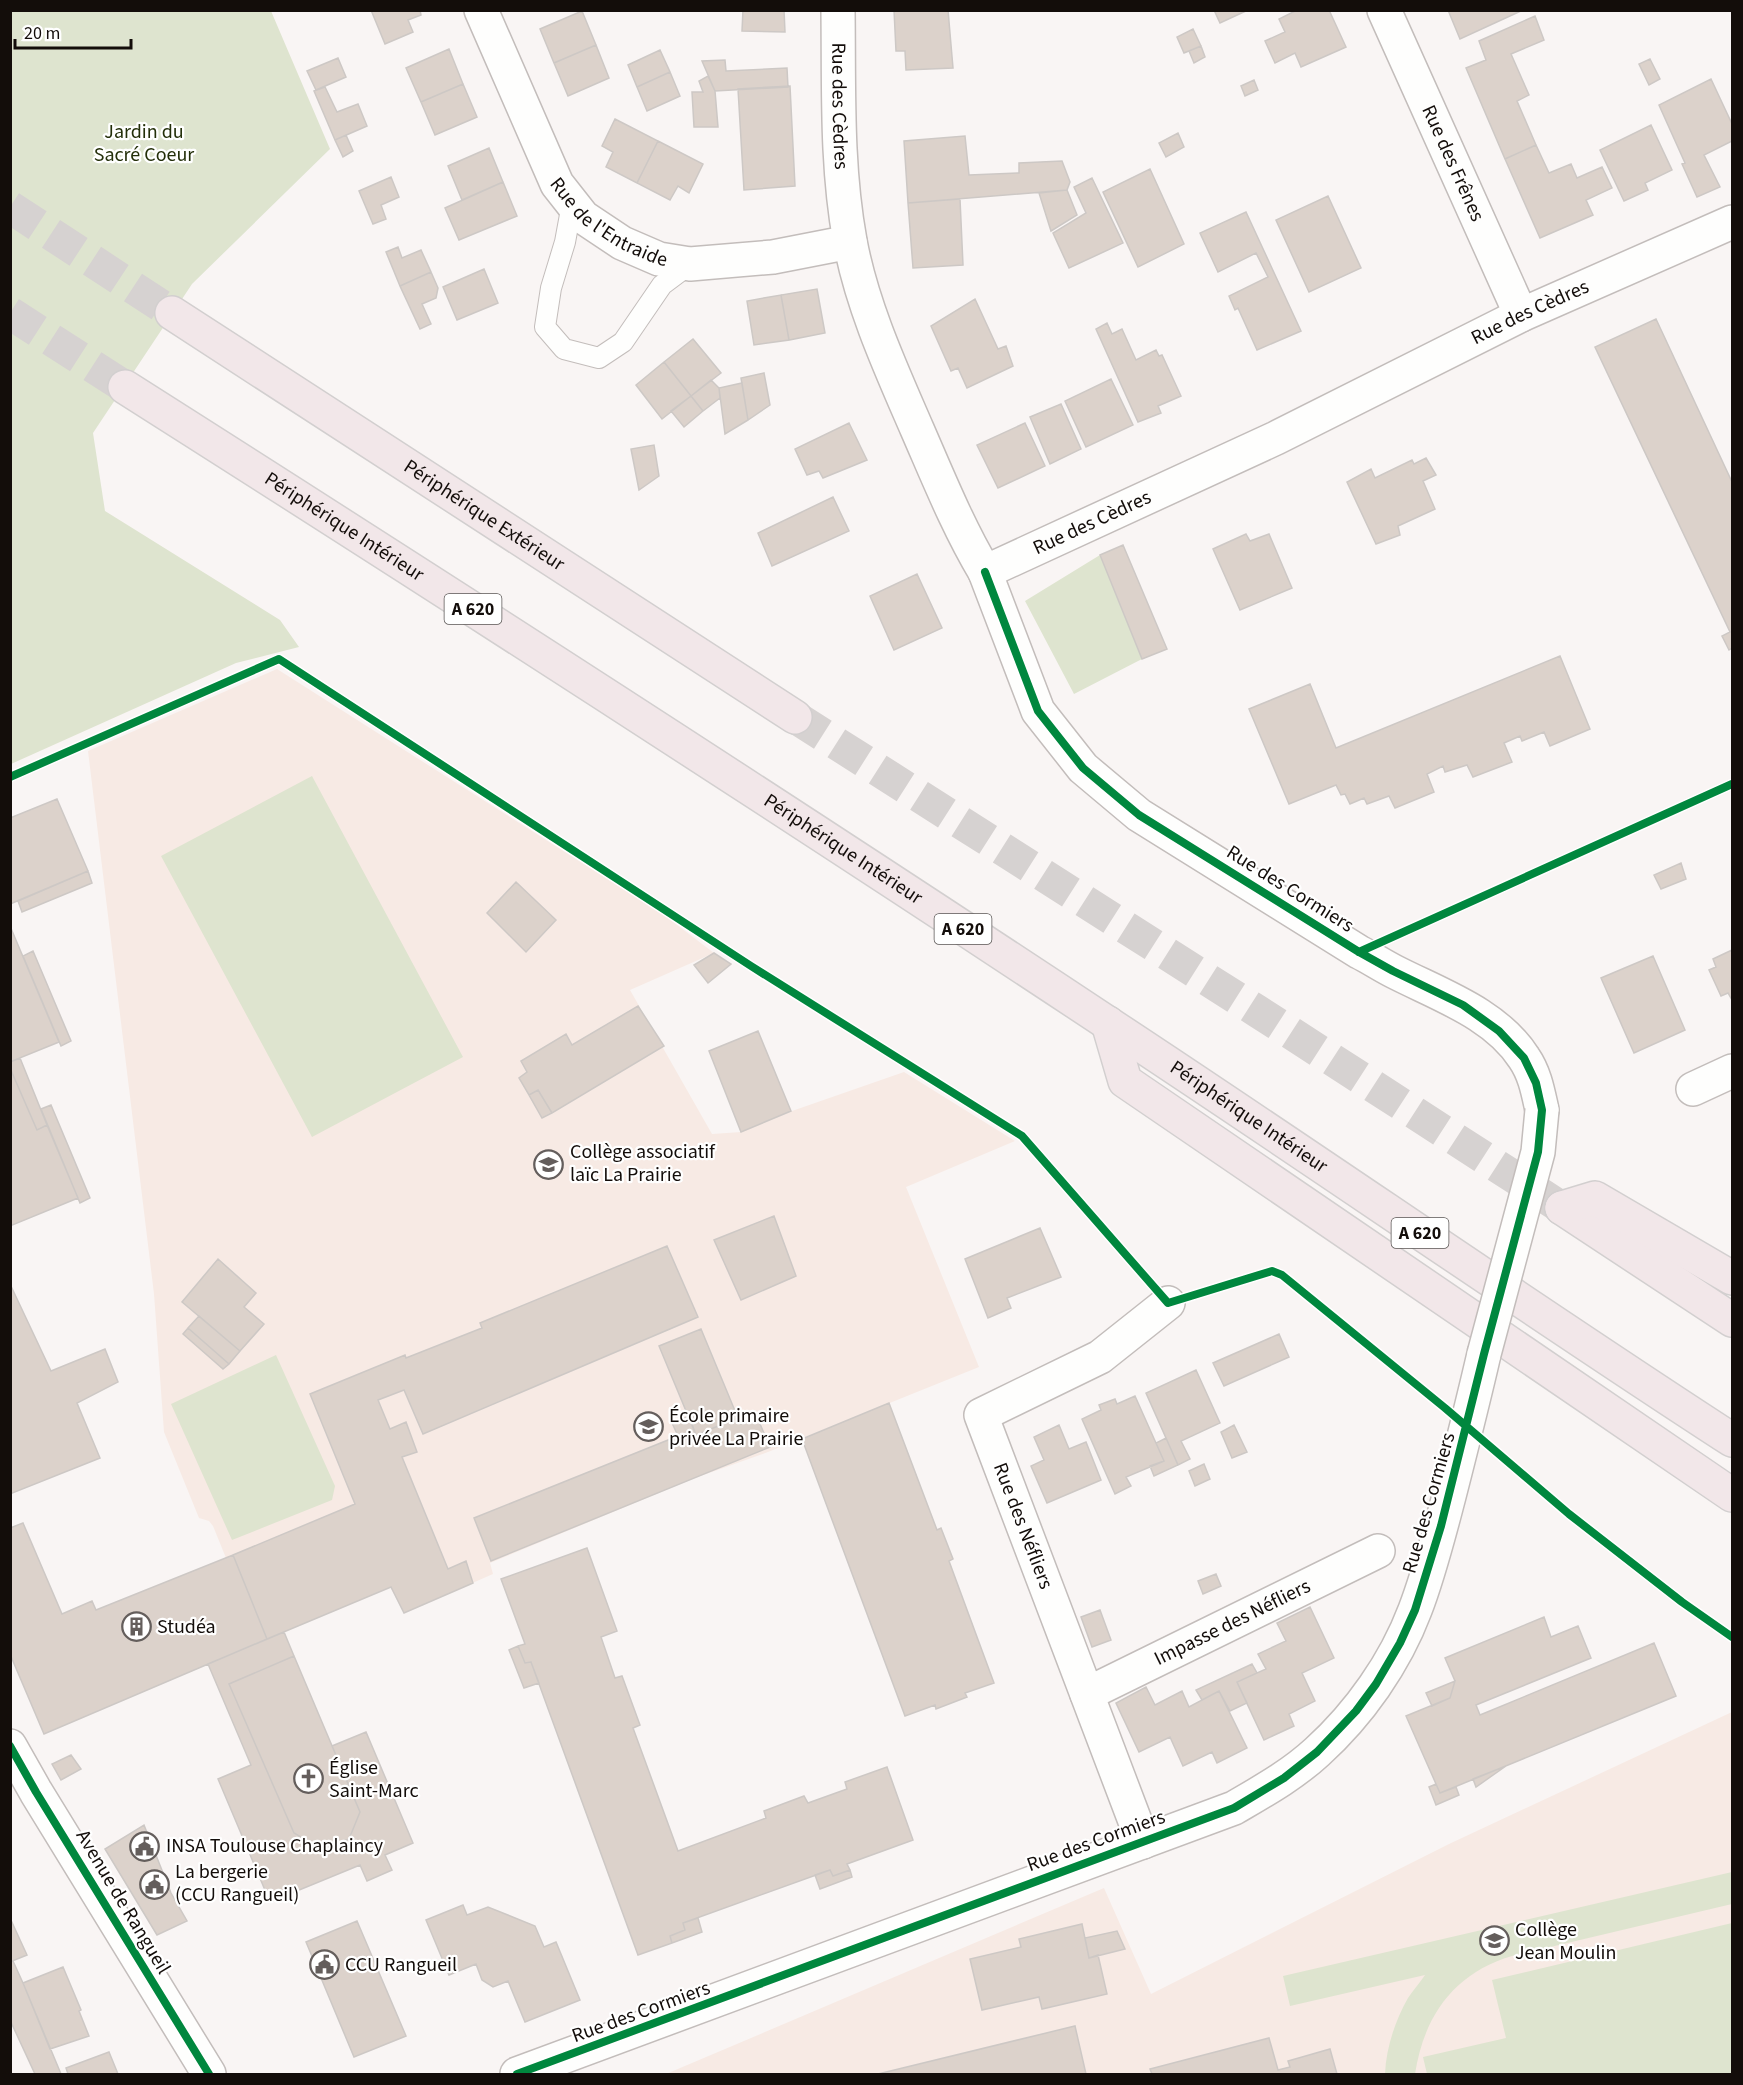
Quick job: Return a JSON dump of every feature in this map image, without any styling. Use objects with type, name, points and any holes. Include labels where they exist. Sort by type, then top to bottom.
[{"type":"highway","name":"Périphérique Extérieur","points":[[172,313],[795,717]]},
{"type":"highway","name":"Périphérique Intérieur","points":[[125,387],[393,558],[1108,1023],[1625,1371],[1732,1440]]},
{"type":"highway","points":[[1108,1023],[1125,1081],[1732,1495]]},
{"type":"highway","points":[[1732,1278],[1595,1198],[1562,1208],[1732,1320]]},
{"type":"street","name":"Rue de l'Entraide","points":[[481,10],[557,184],[583,218],[622,243],[659,259],[690,264],[773,257],[850,242]]},
{"type":"street","name":"Rue des Cèdres","points":[[838,10],[840,156],[850,242],[871,317],[892,371],[969,546],[985,572],[1276,438],[1521,315],[1732,222]]},
{"type":"street","name":"Rue des Frênes","points":[[1384,10],[1521,315]]},
{"type":"street","name":"Rue des Cormiers","points":[[517,2074],[1234,1808],[1284,1778],[1317,1752],[1356,1711],[1376,1684],[1400,1643],[1415,1610],[1441,1526],[1538,1152],[1542,1110],[1536,1083],[1524,1058],[1499,1031],[1463,1005],[1359,952],[1139,815],[1083,768],[1038,711],[985,572]]},
{"type":"street","points":[[1693,1089],[1732,1071]]},
{"type":"street","name":"Rue des Néfliers","points":[[1143,1842],[981,1415],[1100,1357],[1168,1304]]},
{"type":"street","name":"Impasse des Néfliers","points":[[1087,1695],[1378,1551]]},
{"type":"street","name":"Avenue de Rangueil","points":[[10,1746],[209,2074]]},
{"type":"lane","points":[[573,204],[565,242],[551,288],[545,327],[564,349],[600,358],[615,348],[623,342],[662,285],[690,264]]},
{"type":"shaded area","name":"Collège associatif laïc La Prairie","points":[[277,669],[664,915],[714,953],[630,990],[712,1134],[741,1132],[792,1111],[904,1072],[1015,1141],[906,1187],[979,1367],[768,1452],[695,1478],[490,1563],[493,1574],[404,1613],[390,1587],[267,1639],[234,1555],[226,1558],[213,1526],[209,1521],[199,1518],[164,1432],[154,1294],[88,751]]},
{"type":"shaded area","name":"Collège Jean Moulin","points":[[1732,1712],[1732,2074],[666,2074],[1104,1888],[1151,1994],[1449,1844]]},
{"type":"green space","name":"Jardin du Sacré Coeur","points":[[10,11],[271,11],[330,149],[192,284],[93,433],[105,511],[280,620],[299,647],[236,663],[11,764]]},
{"type":"green space","points":[[1100,555],[1142,659],[1074,694],[1025,601]]},
{"type":"green space","points":[[312,776],[463,1057],[312,1137],[161,856]]},
{"type":"green space","points":[[276,1355],[335,1486],[332,1500],[232,1540],[171,1404]]},
{"type":"green space","points":[[1732,1872],[1732,1904],[1512,1956],[1474,1973],[1458,1986],[1434,2016],[1419,2053],[1415,2074],[1385,2074],[1389,2045],[1399,2016],[1408,1998],[1425,1975],[1290,2006],[1283,1976]]},
{"type":"green space","points":[[1732,1923],[1732,2074],[1427,2074],[1423,2057],[1506,2038],[1492,1980]]},
{"type":"building","points":[[371,10],[420,10],[421,15],[408,20],[413,32],[385,44]]},
{"type":"building","points":[[743,10],[784,10],[785,32],[742,31]]},
{"type":"building","points":[[894,10],[948,10],[953,68],[906,70],[905,51],[896,51]]},
{"type":"building","points":[[1214,10],[1248,10],[1220,23]]},
{"type":"building","points":[[1297,10],[1329,10],[1346,47],[1301,67],[1295,53],[1275,63],[1265,41],[1285,32],[1279,19]]},
{"type":"building","points":[[1448,10],[1523,10],[1460,39]]},
{"type":"building","points":[[582,11],[596,45],[554,63],[540,29]]},
{"type":"building","points":[[1535,16],[1544,40],[1511,54],[1529,95],[1517,101],[1536,145],[1505,159],[1466,68],[1486,60],[1479,41]]},
{"type":"building","points":[[1193,29],[1201,46],[1184,53],[1177,37]]},
{"type":"building","points":[[596,45],[609,78],[568,96],[554,63]]},
{"type":"building","points":[[1201,46],[1205,57],[1194,63],[1189,51]]},
{"type":"building","points":[[449,49],[463,84],[421,102],[406,68]]},
{"type":"building","points":[[660,50],[670,72],[637,87],[628,65]]},
{"type":"building","points":[[338,58],[346,77],[316,90],[307,71]]},
{"type":"building","points":[[1650,59],[1660,79],[1649,85],[1639,64]]},
{"type":"building","points":[[725,60],[726,71],[787,68],[788,87],[715,91],[702,61]]},
{"type":"building","points":[[670,72],[680,96],[647,111],[637,87]]},
{"type":"building","points":[[708,76],[715,91],[718,127],[694,127],[692,92],[703,92],[699,81]]},
{"type":"building","points":[[1711,79],[1732,124],[1732,141],[1704,155],[1720,187],[1697,197],[1682,164],[1685,163],[1659,105]]},
{"type":"building","points":[[1254,80],[1258,90],[1245,96],[1241,86]]},
{"type":"building","points":[[463,84],[477,117],[435,135],[421,102]]},
{"type":"building","points":[[790,86],[795,186],[744,190],[738,89]]},
{"type":"building","points":[[325,87],[337,112],[358,104],[367,126],[335,140],[314,91]]},
{"type":"building","points":[[615,119],[658,141],[637,183],[606,167],[613,152],[602,146]]},
{"type":"building","points":[[1651,125],[1672,170],[1645,183],[1648,190],[1624,201],[1600,150]]},
{"type":"building","points":[[1178,133],[1184,147],[1166,157],[1159,143]]},
{"type":"building","points":[[346,135],[353,151],[343,157],[335,140]]},
{"type":"building","points":[[965,136],[969,175],[1019,173],[1019,163],[1062,161],[1070,182],[1067,190],[908,203],[904,141]]},
{"type":"building","points":[[658,141],[703,164],[689,193],[678,186],[670,200],[637,183]]},
{"type":"building","points":[[1536,145],[1549,173],[1571,164],[1577,178],[1602,167],[1612,188],[1586,200],[1593,215],[1540,238],[1505,159]]},
{"type":"building","points":[[489,148],[503,182],[462,200],[448,166]]},
{"type":"building","points":[[1150,169],[1184,244],[1138,267],[1103,192]]},
{"type":"building","points":[[391,177],[399,197],[381,205],[386,219],[373,224],[359,191]]},
{"type":"building","points":[[1092,178],[1123,243],[1069,268],[1053,233],[1086,213],[1074,187]]},
{"type":"building","points":[[503,182],[517,216],[459,240],[445,208]]},
{"type":"building","points":[[1067,190],[1077,215],[1051,231],[1039,193]]},
{"type":"building","points":[[1328,196],[1361,268],[1309,292],[1276,220]]},
{"type":"building","points":[[960,199],[963,265],[913,268],[908,203]]},
{"type":"building","points":[[1246,212],[1301,331],[1257,350],[1238,308],[1235,310],[1229,296],[1268,277],[1256,253],[1218,272],[1200,233]]},
{"type":"building","points":[[398,247],[402,258],[421,250],[431,272],[400,286],[386,252]]},
{"type":"building","points":[[484,269],[498,303],[457,320],[443,287]]},
{"type":"building","points":[[431,272],[438,288],[436,298],[422,304],[431,324],[420,329],[400,286]]},
{"type":"building","points":[[817,289],[825,333],[789,340],[781,295]]},
{"type":"building","points":[[781,295],[789,340],[754,345],[747,301]]},
{"type":"building","points":[[975,299],[998,349],[1006,346],[1013,366],[967,388],[958,368],[951,371],[931,326]]},
{"type":"building","points":[[1656,319],[1732,482],[1732,648],[1729,650],[1722,636],[1730,632],[1595,347]]},
{"type":"building","points":[[1107,323],[1112,334],[1122,329],[1136,360],[1156,350],[1159,356],[1162,355],[1181,396],[1158,406],[1161,413],[1138,422],[1096,329]]},
{"type":"building","points":[[693,339],[721,373],[691,396],[664,362]]},
{"type":"building","points":[[664,362],[691,396],[662,419],[636,385]]},
{"type":"building","points":[[764,373],[770,405],[748,420],[741,378]]},
{"type":"building","points":[[1111,379],[1133,425],[1086,447],[1065,401]]},
{"type":"building","points":[[711,380],[719,388],[720,398],[703,411],[691,396]]},
{"type":"building","points":[[742,383],[748,420],[725,434],[719,388]]},
{"type":"building","points":[[691,396],[703,411],[684,427],[671,411]]},
{"type":"building","points":[[1061,404],[1081,449],[1050,464],[1030,417]]},
{"type":"building","points":[[849,423],[867,460],[823,478],[819,471],[807,475],[795,449]]},
{"type":"building","points":[[1025,423],[1045,466],[998,488],[977,445]]},
{"type":"building","points":[[654,445],[659,476],[639,490],[631,449]]},
{"type":"building","points":[[1426,458],[1436,475],[1423,481],[1435,509],[1398,526],[1400,535],[1376,544],[1347,482],[1371,469],[1375,478],[1412,460],[1414,464]]},
{"type":"building","points":[[833,497],[849,531],[772,566],[758,533]]},
{"type":"building","points":[[1246,534],[1250,541],[1269,534],[1292,588],[1240,610],[1213,549]]},
{"type":"building","points":[[1123,545],[1167,649],[1142,659],[1100,555]]},
{"type":"building","points":[[917,574],[942,628],[894,650],[870,596]]},
{"type":"building","points":[[1560,656],[1590,729],[1550,746],[1544,732],[1522,741],[1520,736],[1504,743],[1512,762],[1473,777],[1467,765],[1445,772],[1443,766],[1427,774],[1434,792],[1395,808],[1389,796],[1367,804],[1364,798],[1350,804],[1345,794],[1341,795],[1336,785],[1289,804],[1249,709],[1310,684],[1336,748]]},
{"type":"building","points":[[57,799],[88,871],[10,904],[10,818]]},
{"type":"building","points":[[1681,863],[1686,879],[1661,889],[1654,875]]},
{"type":"building","points":[[88,871],[92,883],[22,912],[18,901]]},
{"type":"building","points":[[516,882],[556,920],[526,952],[487,913]]},
{"type":"building","points":[[10,926],[59,1042],[10,1062]]},
{"type":"building","points":[[1732,950],[1732,1000],[1728,993],[1721,996],[1709,970],[1716,967],[1713,959]]},
{"type":"building","points":[[33,951],[71,1041],[61,1046],[23,956]]},
{"type":"building","points":[[714,953],[731,964],[708,983],[694,965]]},
{"type":"building","points":[[1653,956],[1685,1030],[1634,1053],[1601,978]]},
{"type":"building","points":[[638,1006],[664,1046],[552,1113],[538,1090],[529,1095],[519,1078],[527,1072],[521,1061],[566,1034],[572,1045]]},
{"type":"building","points":[[758,1031],[791,1111],[741,1132],[709,1051]]},
{"type":"building","points":[[20,1058],[47,1125],[37,1130],[10,1068],[10,1062]]},
{"type":"building","points":[[10,1068],[37,1130],[47,1125],[78,1198],[10,1226]]},
{"type":"building","points":[[538,1090],[552,1113],[542,1118],[529,1095]]},
{"type":"building","points":[[51,1105],[90,1198],[80,1203],[41,1109]]},
{"type":"building","points":[[774,1216],[796,1276],[741,1300],[714,1240]]},
{"type":"building","points":[[1040,1228],[1061,1277],[1007,1298],[1011,1308],[988,1318],[965,1259]]},
{"type":"building","points":[[667,1246],[698,1317],[423,1434],[404,1390],[378,1400],[390,1429],[406,1422],[417,1452],[402,1457],[448,1569],[466,1561],[473,1583],[404,1613],[391,1587],[267,1639],[233,1555],[355,1504],[310,1394],[405,1355],[406,1358],[482,1328],[480,1323]]},
{"type":"building","points":[[218,1259],[256,1293],[244,1307],[264,1324],[240,1351],[182,1302]]},
{"type":"building","points":[[10,1284],[51,1371],[105,1349],[118,1382],[77,1403],[100,1458],[10,1494]]},
{"type":"building","points":[[199,1316],[240,1351],[229,1364],[188,1328]]},
{"type":"building","points":[[188,1328],[229,1364],[223,1369],[183,1334]]},
{"type":"building","points":[[701,1329],[738,1418],[696,1435],[659,1346]]},
{"type":"building","points":[[1279,1334],[1289,1357],[1224,1386],[1213,1363]]},
{"type":"building","points":[[1196,1370],[1220,1423],[1181,1441],[1190,1459],[1178,1465],[1146,1393]]},
{"type":"building","points":[[1135,1396],[1164,1461],[1126,1477],[1131,1486],[1115,1494],[1082,1419],[1101,1410],[1099,1405],[1115,1399],[1117,1404]]},
{"type":"building","points":[[889,1403],[937,1530],[941,1528],[953,1559],[949,1561],[994,1683],[965,1693],[967,1697],[936,1709],[935,1705],[905,1716],[802,1439]]},
{"type":"building","points":[[689,1416],[696,1435],[738,1418],[741,1424],[757,1417],[770,1447],[491,1561],[474,1518],[678,1436],[672,1423]]},
{"type":"building","points":[[1059,1425],[1069,1449],[1086,1442],[1101,1480],[1047,1503],[1031,1466],[1044,1460],[1034,1437]]},
{"type":"building","points":[[1234,1425],[1247,1452],[1232,1458],[1221,1432]]},
{"type":"building","points":[[1166,1438],[1178,1465],[1154,1476],[1150,1466],[1164,1461],[1156,1443]]},
{"type":"building","points":[[1204,1464],[1210,1479],[1195,1486],[1189,1471]]},
{"type":"building","name":"Studéa","points":[[23,1523],[62,1614],[92,1601],[96,1610],[233,1555],[267,1639],[44,1734],[10,1654],[10,1528]]},
{"type":"building","points":[[587,1548],[617,1631],[601,1637],[615,1678],[622,1676],[640,1725],[633,1728],[678,1851],[766,1818],[764,1811],[804,1796],[808,1803],[847,1789],[845,1782],[887,1767],[913,1840],[847,1864],[850,1870],[833,1876],[830,1870],[683,1923],[685,1930],[670,1936],[672,1943],[638,1955],[531,1662],[525,1663],[518,1646],[525,1644],[501,1579]]},
{"type":"building","points":[[1216,1574],[1221,1586],[1203,1594],[1198,1581]]},
{"type":"building","points":[[1310,1607],[1334,1658],[1302,1673],[1315,1701],[1289,1714],[1294,1726],[1264,1740],[1237,1682],[1266,1669],[1258,1654],[1286,1641],[1277,1623]]},
{"type":"building","points":[[1100,1610],[1111,1640],[1092,1647],[1081,1617]]},
{"type":"building","points":[[1544,1617],[1551,1637],[1578,1626],[1591,1658],[1476,1705],[1480,1715],[1654,1643],[1676,1696],[1440,1793],[1406,1716],[1450,1698],[1455,1681],[1445,1658]]},
{"type":"building","points":[[284,1632],[294,1656],[229,1684],[294,1833],[321,1849],[349,1839],[360,1812],[332,1746],[366,1732],[413,1843],[385,1855],[392,1870],[367,1881],[360,1865],[270,1902],[218,1779],[251,1765],[208,1664]]},
{"type":"building","points":[[518,1646],[525,1663],[531,1662],[539,1683],[524,1688],[509,1650]]},
{"type":"building","name":"Église Saint-Marc","points":[[294,1656],[360,1812],[349,1839],[321,1849],[294,1833],[229,1684]]},
{"type":"building","points":[[1252,1664],[1257,1673],[1237,1682],[1247,1703],[1230,1711],[1219,1691],[1202,1700],[1196,1690]]},
{"type":"building","points":[[1455,1681],[1450,1698],[1432,1706],[1426,1693]]},
{"type":"building","points":[[1146,1687],[1155,1705],[1182,1691],[1189,1707],[1219,1691],[1247,1748],[1217,1763],[1212,1752],[1183,1766],[1170,1737],[1139,1752],[1116,1703]]},
{"type":"building","points":[[71,1755],[81,1769],[61,1780],[52,1764]]},
{"type":"building","points":[[1506,1766],[1476,1787],[1473,1779]]},
{"type":"building","points":[[1436,1784],[1440,1793],[1456,1787],[1459,1795],[1436,1805],[1429,1787]]},
{"type":"building","points":[[144,1825],[171,1893],[187,1921],[157,1935],[105,1849]]},
{"type":"building","points":[[830,1870],[833,1876],[850,1870],[852,1877],[820,1889],[815,1875]]},
{"type":"building","points":[[463,1905],[467,1915],[488,1907],[535,1926],[544,1947],[556,1942],[580,2000],[525,2022],[508,1981],[493,1987],[482,1980],[476,1964],[449,1975],[426,1920]]},
{"type":"building","points":[[10,1918],[27,1955],[10,1962]]},
{"type":"building","points":[[698,1918],[702,1932],[672,1943],[670,1936],[685,1930],[683,1923]]},
{"type":"building","points":[[357,1921],[406,2036],[354,2057],[306,1942]]},
{"type":"building","points":[[1082,1924],[1089,1958],[1098,1955],[1107,1994],[1042,2009],[1039,1997],[982,2010],[970,1959],[1021,1947],[1019,1939]]},
{"type":"building","points":[[1117,1931],[1125,1949],[1089,1958],[1085,1938]]},
{"type":"building","points":[[13,1961],[61,2074],[35,2074],[10,2020],[10,1962]]},
{"type":"building","points":[[63,1967],[89,2036],[50,2049],[23,1983]]},
{"type":"building","points":[[1075,2026],[1086,2074],[878,2074]]},
{"type":"building","points":[[1269,2038],[1278,2070],[1290,2067],[1288,2061],[1330,2049],[1337,2074],[1152,2074],[1150,2069]]},
{"type":"building","points":[[109,2052],[118,2074],[68,2074],[66,2068]]},
{"type":"tunnel","points":[[10,207],[172,313]]},
{"type":"tunnel","points":[[10,313],[125,387]]},
{"type":"tunnel","points":[[795,717],[1562,1208]]},
{"type":"cycle path","points":[[517,2074],[1234,1808],[1284,1778],[1317,1752],[1356,1711],[1376,1684],[1400,1643],[1415,1610],[1441,1526],[1538,1152],[1542,1110],[1536,1083],[1524,1058],[1499,1031],[1463,1005],[1359,952],[1139,815],[1083,768],[1038,711],[985,572]]},
{"type":"cycle path","points":[[10,777],[279,659],[751,966],[1022,1136],[1168,1303],[1272,1271],[1282,1275],[1445,1408],[1569,1514],[1682,1602],[1732,1637]]},
{"type":"cycle path","points":[[1359,952],[1732,784]]},
{"type":"cycle path","points":[[10,1746],[209,2074]]},
{"type":"place","name":"Collège associatif laïc La Prairie","points":[[549,1164]]},
{"type":"place","name":"École primaire privée La Prairie","points":[[648,1427]]},
{"type":"place","name":"Studéa","points":[[136,1627]]},
{"type":"place","name":"Église Saint-Marc","points":[[308,1779]]},
{"type":"place","name":"INSA Toulouse Chaplaincy","points":[[145,1846]]},
{"type":"place","name":"La bergerie (CCU Rangueil)","points":[[154,1884]]},
{"type":"place","name":"Collège Jean Moulin","points":[[1494,1941]]},
{"type":"place","name":"CCU Rangueil","points":[[324,1965]]}]
